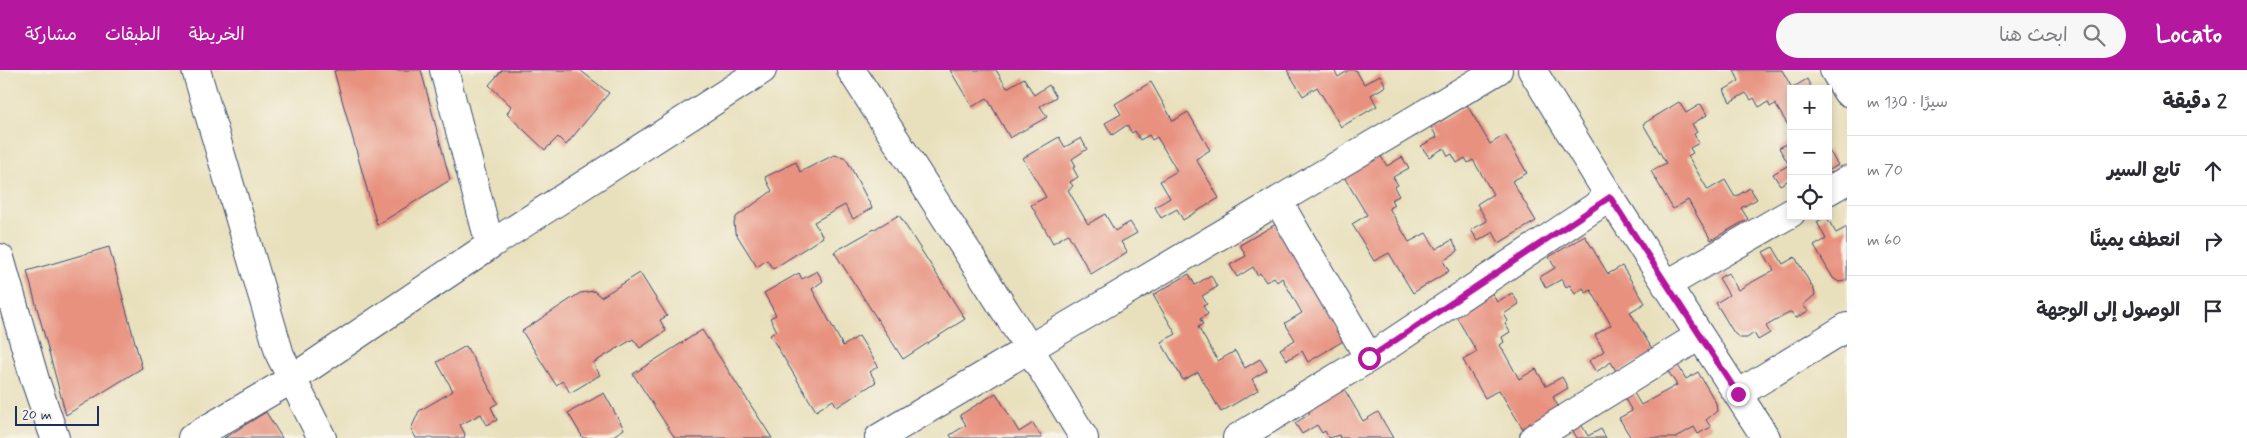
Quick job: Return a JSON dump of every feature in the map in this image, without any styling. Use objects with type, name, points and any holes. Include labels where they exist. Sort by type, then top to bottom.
[{"type":"street","points":[[196,70],[280,355],[322,438]]},
{"type":"street","points":[[444,70],[490,245]]},
{"type":"street","points":[[192,438],[292,380],[490,245],[762,70]]},
{"type":"street","points":[[851,70],[1029,348],[1084,438]]},
{"type":"street","points":[[879,438],[1498,70]]},
{"type":"street","points":[[1532,70],[1610,197],[1766,438]]},
{"type":"street","points":[[1834,70],[1847,92]]},
{"type":"street","points":[[1832,189],[1847,180]]},
{"type":"street","points":[[1237,438],[1369,358],[1610,197]]},
{"type":"street","points":[[1278,201],[1369,358]]},
{"type":"street","points":[[1666,285],[1787,215]]},
{"type":"street","points":[[0,258],[35,380],[55,438]]},
{"type":"street","points":[[1738,394],[1847,327]]},
{"type":"street","points":[[1534,438],[1699,336]]},
{"type":"building","points":[[421,70],[450,180],[377,225],[334,71]]},
{"type":"building","points":[[502,70],[580,70],[609,93],[566,145],[558,137],[545,150],[507,114],[511,106],[489,85]]},
{"type":"building","points":[[950,70],[996,70],[1007,88],[1024,78],[1034,95],[1049,85],[1056,97],[1040,106],[1047,117],[1010,138],[987,98],[972,107]]},
{"type":"building","points":[[1287,70],[1334,70],[1338,77],[1349,70],[1356,70],[1364,84],[1380,75],[1386,86],[1371,95],[1377,106],[1341,127],[1317,87],[1303,96]]},
{"type":"building","points":[[1734,70],[1782,70],[1790,85],[1787,85],[1787,124],[1775,104],[1770,107],[1768,102],[1759,107],[1754,98],[1751,100],[1746,93],[1730,102],[1724,90],[1739,81]]},
{"type":"building","points":[[1807,79],[1810,85],[1797,85]]},
{"type":"building","points":[[1151,82],[1173,121],[1188,112],[1210,150],[1196,159],[1219,198],[1183,220],[1177,209],[1161,218],[1155,207],[1170,198],[1160,181],[1177,171],[1157,137],[1152,140],[1149,135],[1140,140],[1135,131],[1132,133],[1127,125],[1112,135],[1105,123],[1121,114],[1115,104]]},
{"type":"building","points":[[1679,102],[1686,113],[1701,104],[1707,115],[1692,124],[1697,132],[1694,134],[1699,143],[1690,148],[1693,153],[1688,156],[1708,190],[1725,180],[1735,197],[1750,188],[1757,199],[1741,208],[1748,219],[1711,240],[1688,200],[1673,209],[1651,171],[1666,163],[1643,124]]},
{"type":"building","points":[[1467,105],[1490,144],[1505,135],[1527,173],[1512,181],[1536,221],[1499,243],[1493,232],[1478,241],[1471,230],[1487,221],[1477,204],[1493,194],[1473,160],[1468,163],[1465,158],[1457,163],[1452,154],[1448,156],[1444,148],[1429,157],[1421,146],[1437,137],[1431,127]]},
{"type":"building","points":[[1059,137],[1065,147],[1081,138],[1087,149],[1072,159],[1076,166],[1073,168],[1078,177],[1070,182],[1073,186],[1068,190],[1088,224],[1105,214],[1115,231],[1130,222],[1137,233],[1121,242],[1127,252],[1091,274],[1068,234],[1053,243],[1031,205],[1046,197],[1023,158]]},
{"type":"building","points":[[1787,143],[1787,162],[1779,148]]},
{"type":"building","points":[[834,155],[844,157],[848,162],[872,208],[853,219],[845,205],[814,222],[823,237],[773,269],[767,260],[757,267],[735,232],[734,223],[736,217],[772,191],[765,177],[796,162],[800,172]]},
{"type":"building","points":[[1380,155],[1387,166],[1402,157],[1409,168],[1393,177],[1398,185],[1394,187],[1399,196],[1391,200],[1394,205],[1389,208],[1409,242],[1426,233],[1436,249],[1452,240],[1458,251],[1443,261],[1449,271],[1413,293],[1389,253],[1374,261],[1352,224],[1367,215],[1344,177]]},
{"type":"building","points":[[1832,155],[1838,165],[1832,169]]},
{"type":"building","points":[[1787,166],[1787,181],[1780,185],[1773,174]]},
{"type":"building","points":[[899,215],[965,319],[903,359],[834,252]]},
{"type":"building","points":[[1828,220],[1836,233],[1847,227],[1847,280],[1839,282],[1833,278],[1814,246],[1826,239],[1817,222]]},
{"type":"building","points":[[1276,224],[1345,340],[1308,362],[1302,351],[1287,360],[1280,349],[1295,340],[1285,323],[1302,313],[1282,278],[1277,282],[1274,277],[1266,282],[1260,273],[1257,275],[1253,267],[1237,277],[1230,265],[1246,256],[1240,245]]},
{"type":"building","points":[[1585,236],[1608,274],[1622,266],[1645,303],[1630,312],[1654,352],[1617,373],[1611,362],[1596,372],[1589,361],[1604,351],[1595,335],[1611,325],[1591,290],[1586,293],[1583,288],[1575,294],[1570,285],[1566,287],[1562,279],[1546,288],[1540,277],[1555,268],[1549,257]]},
{"type":"building","points":[[109,247],[142,368],[66,415],[27,271]]},
{"type":"building","points":[[1773,247],[1783,264],[1795,257],[1815,295],[1803,305],[1808,311],[1796,318],[1791,312],[1766,326],[1770,333],[1758,340],[1754,333],[1747,338],[1740,338],[1734,333],[1716,303],[1729,295],[1719,278],[1728,273],[1738,290],[1774,270],[1763,252]]},
{"type":"building","points":[[817,271],[823,281],[812,289],[843,346],[859,336],[878,366],[870,372],[876,382],[837,407],[833,400],[816,411],[770,335],[777,331],[770,318],[776,315],[764,293],[799,273],[802,279]]},
{"type":"building","points":[[640,273],[667,316],[660,320],[666,331],[640,348],[633,339],[593,363],[600,375],[570,393],[563,381],[556,385],[522,331],[580,293],[594,291],[601,297]]},
{"type":"building","points":[[1189,274],[1195,285],[1211,275],[1217,287],[1202,296],[1207,304],[1203,306],[1208,314],[1200,319],[1203,324],[1198,327],[1218,361],[1235,351],[1245,368],[1260,359],[1267,370],[1252,379],[1258,390],[1221,412],[1198,372],[1183,380],[1161,342],[1176,334],[1153,295]]},
{"type":"building","points":[[1491,292],[1497,302],[1512,293],[1519,304],[1504,314],[1508,321],[1505,324],[1510,332],[1502,337],[1504,342],[1500,345],[1519,379],[1536,369],[1546,386],[1562,377],[1568,388],[1553,397],[1559,408],[1523,429],[1499,390],[1485,398],[1463,360],[1477,352],[1454,313]]},
{"type":"building","points":[[702,330],[772,438],[675,438],[633,374]]},
{"type":"building","points":[[466,346],[498,403],[491,407],[497,420],[487,425],[481,414],[460,425],[465,434],[464,438],[416,438],[411,429],[419,411],[453,391],[437,362]]},
{"type":"building","points":[[1676,362],[1686,379],[1698,372],[1716,403],[1717,411],[1706,420],[1711,427],[1698,434],[1694,427],[1675,438],[1631,438],[1619,418],[1632,411],[1622,394],[1631,388],[1641,405],[1677,385],[1666,368]]},
{"type":"building","points":[[1340,382],[1363,421],[1378,412],[1393,438],[1340,438],[1339,435],[1329,438],[1325,431],[1322,433],[1317,425],[1302,434],[1295,423],[1310,414],[1304,403]]},
{"type":"building","points":[[604,393],[624,429],[610,438],[583,438],[568,413]]},
{"type":"building","points":[[996,393],[1019,432],[1033,423],[1042,438],[952,438],[950,435],[966,425],[960,415]]},
{"type":"building","points":[[266,412],[282,438],[224,438]]},
{"type":"building","points":[[1578,419],[1588,436],[1601,429],[1606,438],[1577,438],[1569,424]]},
{"type":"route","points":[[1369,358],[1610,197],[1738,394]]}]
